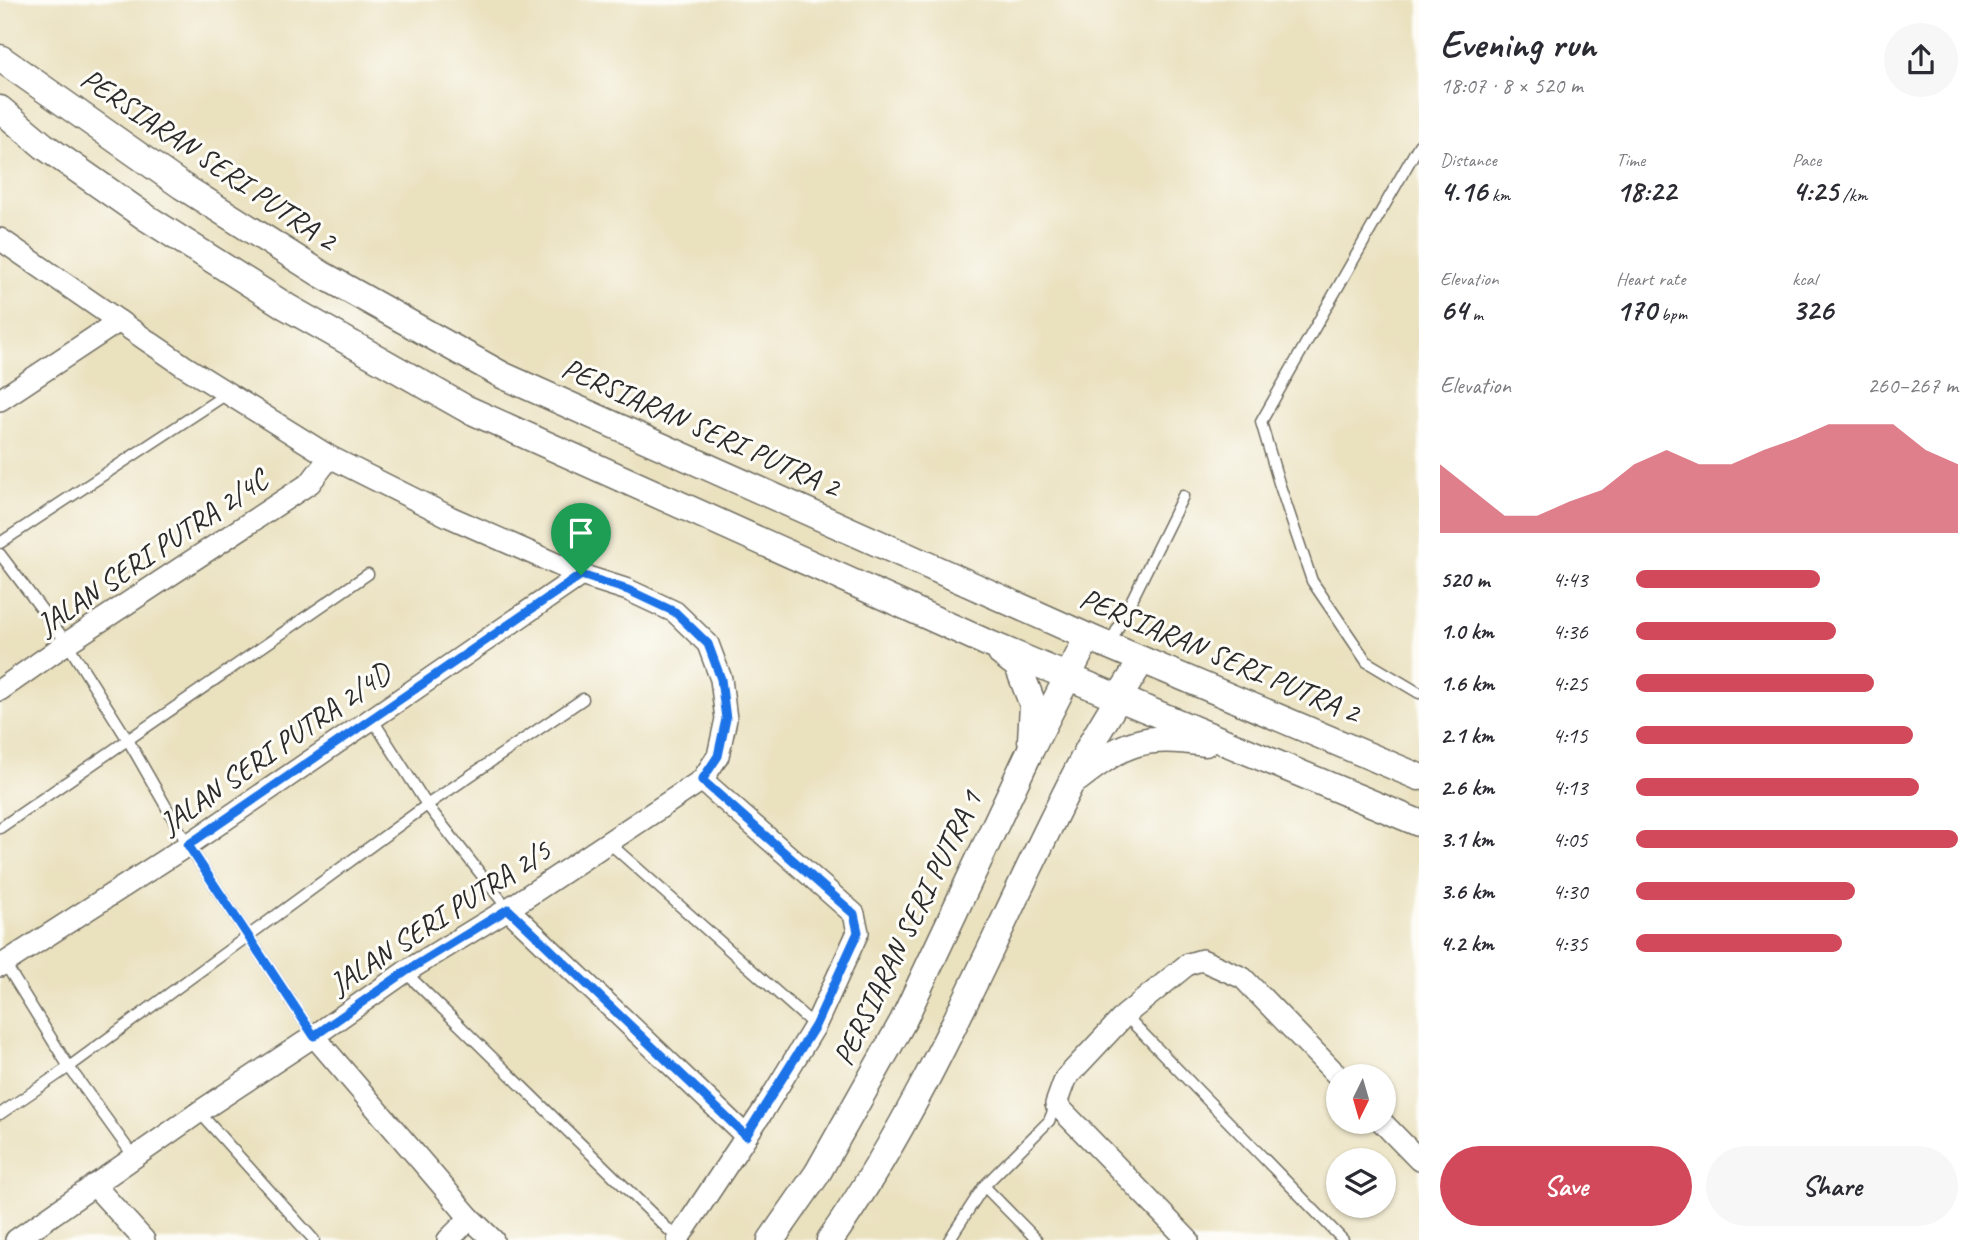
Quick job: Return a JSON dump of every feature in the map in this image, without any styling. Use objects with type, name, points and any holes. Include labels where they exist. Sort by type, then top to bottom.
[{"type":"street","name":"PERSIARAN SERI PUTRA 2","points":[[0,58],[182,186],[321,274],[502,375],[1142,660],[1419,777]]},
{"type":"street","points":[[0,109],[44,146],[147,218],[287,307],[465,408],[985,642],[1419,823]]},
{"type":"street","points":[[0,125],[44,146]]},
{"type":"street","points":[[4,248],[330,457],[450,517],[581,575]]},
{"type":"street","points":[[0,400],[119,321]]},
{"type":"street","name":"JALAN SERI PUTRA 2/4C","points":[[0,690],[310,483],[330,457]]},
{"type":"street","name":"JALAN SERI PUTRA 2/4D","points":[[2,962],[188,845],[581,575]]},
{"type":"street","name":"JALAN SERI PUTRA 2/5","points":[[16,1240],[405,972],[508,909],[702,780],[718,756],[726,719],[721,679],[708,644],[675,612],[628,590],[581,575]]},
{"type":"street","name":"PERSIARAN SERI PUTRA 1","points":[[771,1240],[817,1174],[903,1021],[1066,677],[1099,641]]},
{"type":"street","points":[[985,642],[1018,666],[1033,705],[1031,749]]},
{"type":"street","points":[[830,1240],[901,1126],[951,1032],[1091,744],[1142,660]]},
{"type":"street","points":[[1071,783],[1110,753],[1147,739],[1183,740],[1242,749]]},
{"type":"street","points":[[678,1239],[815,1026],[858,932],[854,914],[702,780]]},
{"type":"street","points":[[508,909],[746,1136]]},
{"type":"street","points":[[1188,1240],[1056,1104],[1065,1079],[1125,1015],[1188,964],[1202,960],[1243,978],[1326,1064]]},
{"type":"street","points":[[314,1036],[470,1218],[493,1240]]},
{"type":"street","points":[[1394,1134],[1419,1160]]},
{"type":"street","points":[[94,1185],[144,1240]]},
{"type":"street","points":[[448,1240],[470,1218]]},
{"type":"lane","points":[[1419,145],[1261,422],[1312,581],[1367,662],[1419,693]]},
{"type":"lane","points":[[0,542],[228,393]]},
{"type":"lane","points":[[1099,641],[1183,496]]},
{"type":"lane","points":[[0,554],[67,643],[128,740],[188,845],[314,1036]]},
{"type":"lane","points":[[0,828],[368,574]]},
{"type":"lane","points":[[0,1114],[69,1068],[427,805],[583,699]]},
{"type":"lane","points":[[371,717],[427,805],[508,909]]},
{"type":"lane","points":[[608,842],[815,1026]]},
{"type":"lane","points":[[2,962],[69,1068],[134,1157]]},
{"type":"lane","points":[[405,972],[678,1239]]},
{"type":"lane","points":[[1125,1015],[1343,1240]]},
{"type":"lane","points":[[949,1240],[984,1186],[1049,1121],[1056,1104]]},
{"type":"lane","points":[[200,1112],[314,1240]]},
{"type":"lane","points":[[984,1186],[1037,1240]]},
{"type":"route","points":[[581,575],[628,590],[675,612],[708,644],[721,679],[726,719],[718,756],[702,780],[854,914],[858,932],[815,1026],[746,1136],[508,909],[405,972],[314,1036],[188,845],[581,575]]}]
